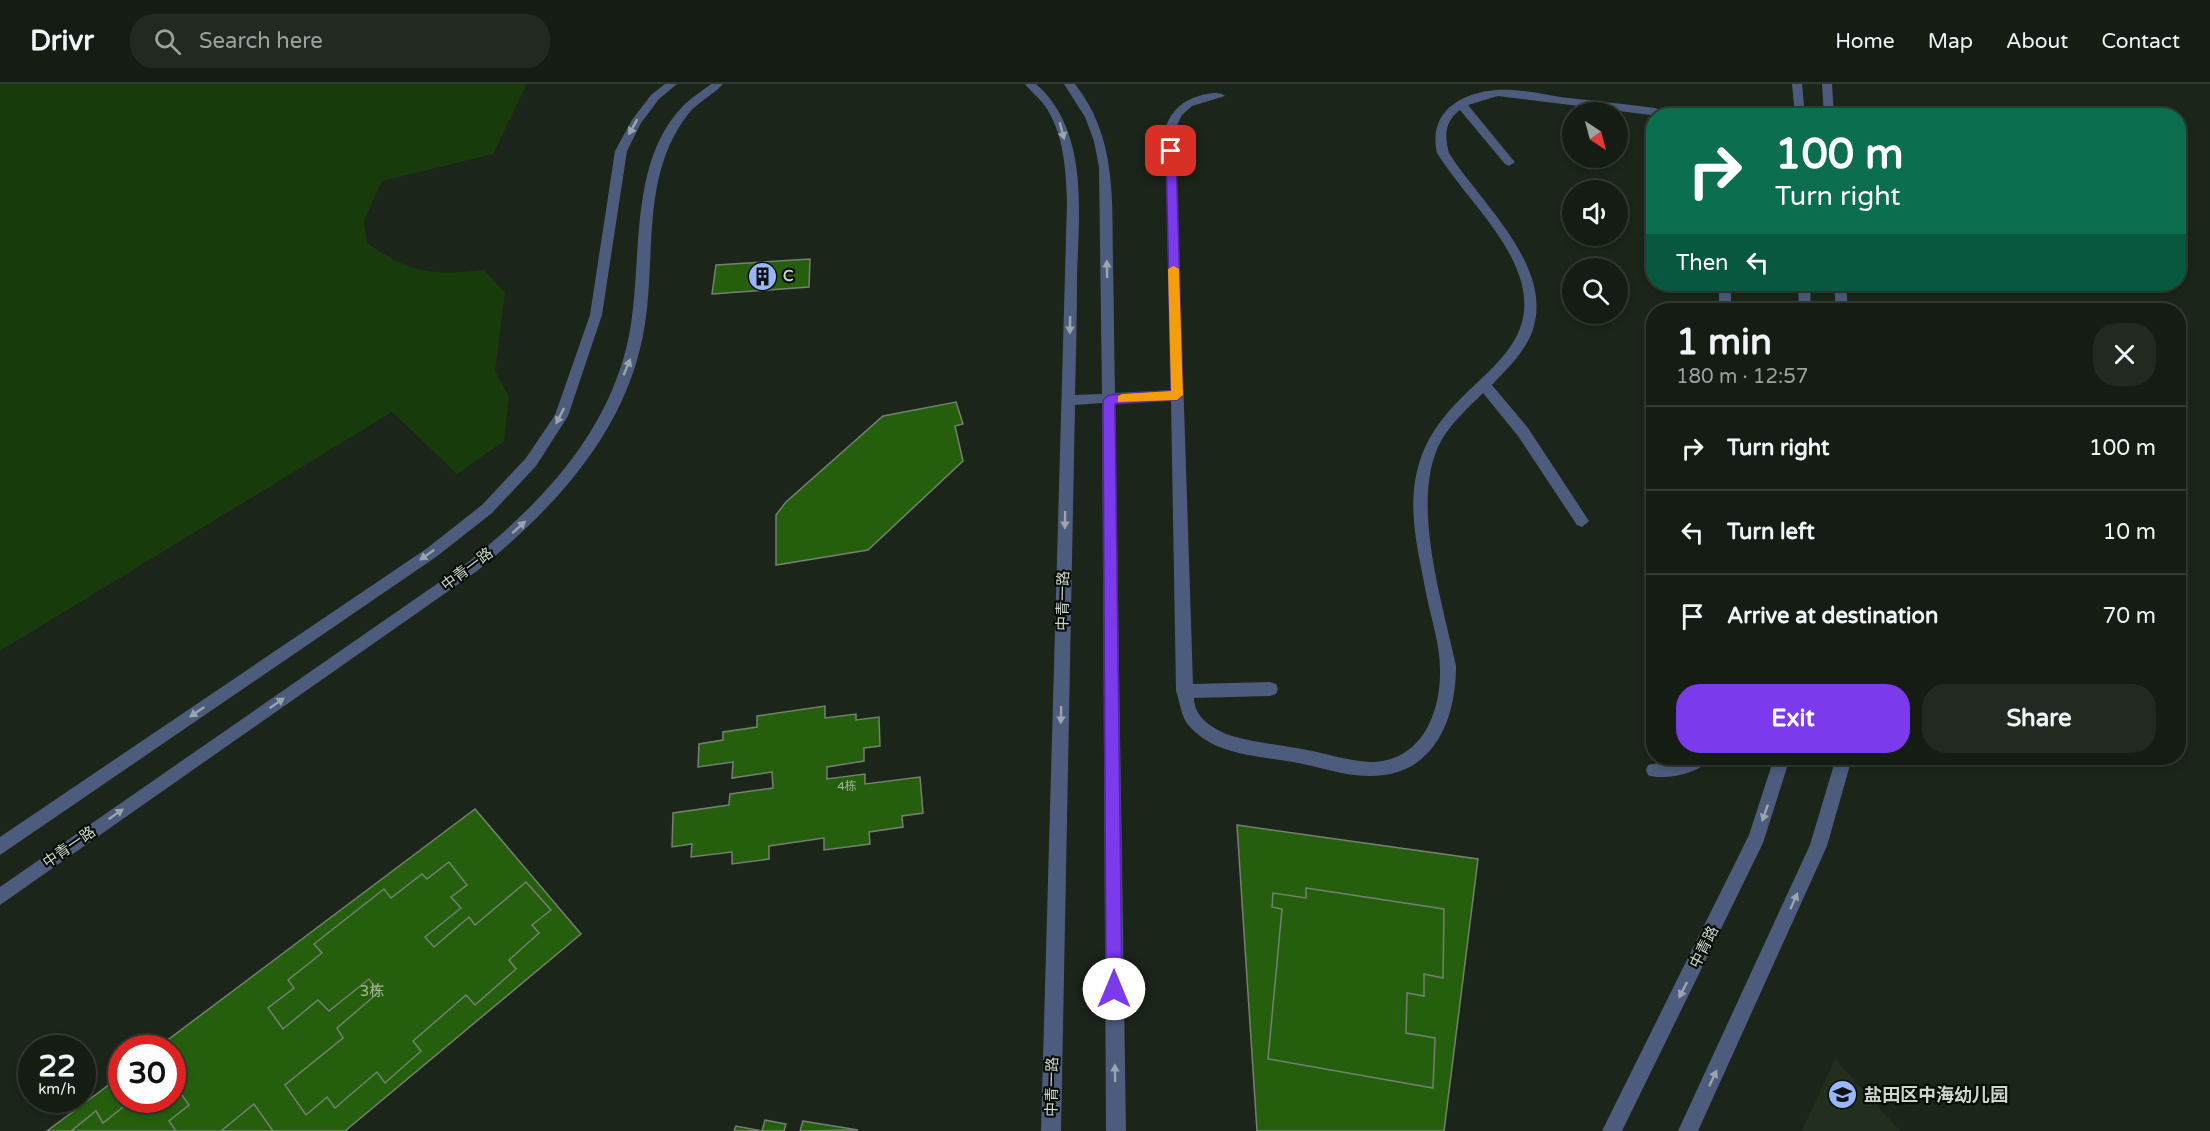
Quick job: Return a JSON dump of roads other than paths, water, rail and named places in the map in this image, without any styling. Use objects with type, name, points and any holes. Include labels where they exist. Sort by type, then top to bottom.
[{"type":"street","points":[[0,847],[431,553],[487,509],[531,462],[561,416],[596,315],[621,151],[636,122],[655,97],[672,84]]},
{"type":"street","name":"中青一路","points":[[0,897],[472,567],[524,524],[563,483],[604,420],[630,358],[640,309],[643,239],[652,175],[663,142],[682,115],[718,84]]},
{"type":"street","name":"中青一路","points":[[1029,84],[1037,89],[1059,120],[1071,164],[1068,400],[1051,1131]]},
{"type":"street","points":[[1069,84],[1088,112],[1101,143],[1104,162],[1109,400],[1116,1131]]},
{"type":"street","points":[[1797,84],[1799,108]]},
{"type":"street","points":[[1827,84],[1828,108]]},
{"type":"street","points":[[1220,96],[1205,97],[1183,106],[1172,120],[1170,129],[1186,704],[1197,724],[1216,737],[1241,745],[1371,769],[1395,765],[1409,758],[1430,740],[1440,727],[1449,687],[1448,666],[1420,524],[1421,486],[1430,451],[1438,435],[1512,357],[1520,344],[1530,318],[1531,293],[1516,258],[1449,164],[1439,143],[1438,129],[1443,118],[1462,105],[1479,97],[1498,93],[1646,110]]},
{"type":"street","points":[[1462,105],[1509,162]]},
{"type":"street","points":[[1485,386],[1523,432],[1582,521]]},
{"type":"street","points":[[1068,400],[1109,400],[1177,395]]},
{"type":"street","points":[[1184,691],[1270,689]]},
{"type":"street","points":[[1654,770],[1690,765]]},
{"type":"street","name":"中青路","points":[[1612,1131],[1757,837],[1780,765]]},
{"type":"street","points":[[1688,1131],[1818,846],[1842,765]]},
{"type":"place","name":"C","points":[[762,276]]},
{"type":"place","name":"盐田区中海幼儿园","points":[[1843,1095]]}]
